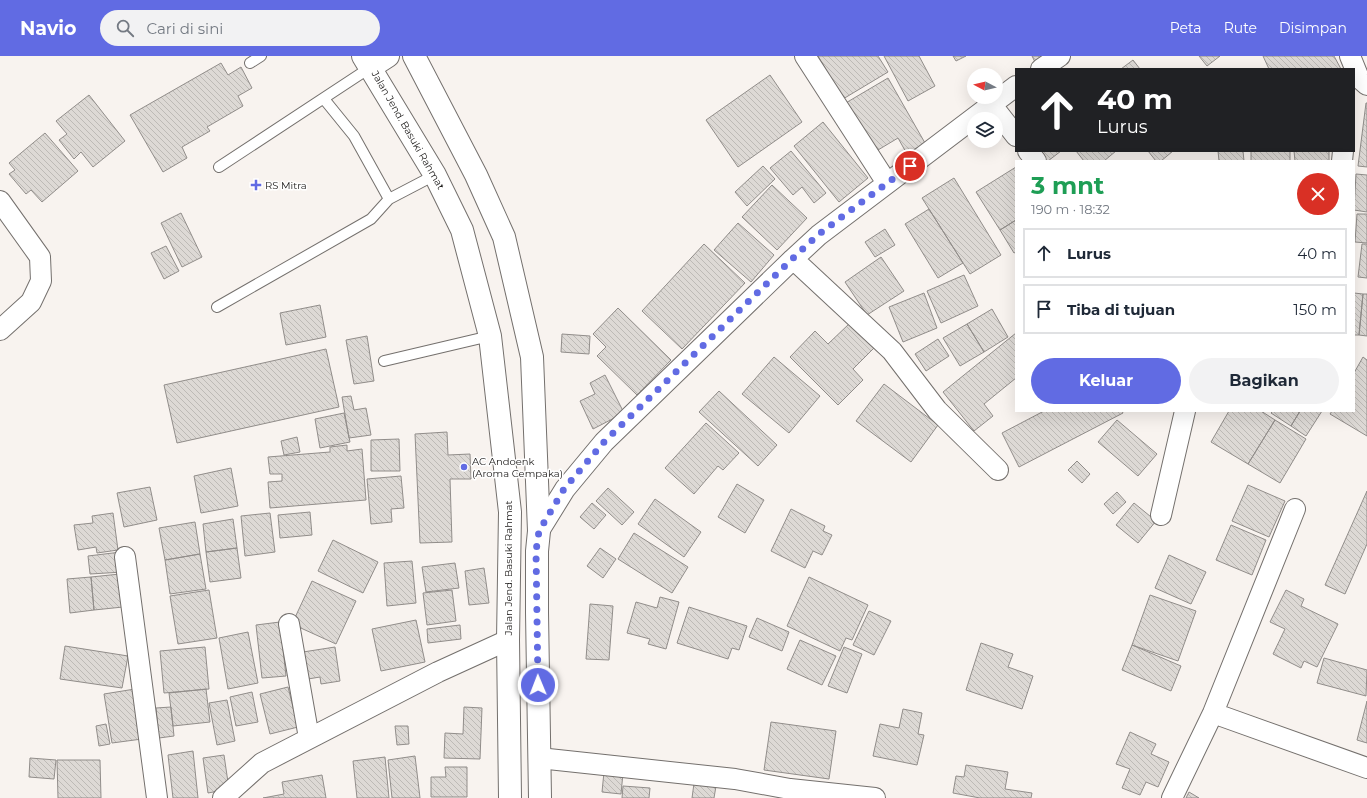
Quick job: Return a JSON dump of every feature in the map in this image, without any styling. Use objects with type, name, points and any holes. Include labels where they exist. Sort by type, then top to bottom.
[{"type":"main road","points":[[414,56],[476,175],[504,237],[532,357],[539,531],[536,551],[536,582],[540,798]]},
{"type":"main road","name":"Jalan Jend. Basuki Rahmat","points":[[374,60],[435,175],[462,230],[490,336],[510,512],[508,640],[510,798]]},
{"type":"street","points":[[805,56],[887,183]]},
{"type":"street","points":[[1042,68],[1060,56]]},
{"type":"street","points":[[1350,56],[1354,68]]},
{"type":"street","points":[[1355,70],[1360,84]]},
{"type":"street","points":[[1003,95],[1015,87]]},
{"type":"street","points":[[539,531],[564,489],[604,442],[819,234],[991,104],[1015,135]]},
{"type":"street","points":[[1029,152],[1035,160]]},
{"type":"street","points":[[0,201],[40,257],[42,280],[31,302],[0,330]]},
{"type":"street","points":[[792,259],[892,351],[937,410],[998,470]]},
{"type":"street","points":[[1160,515],[1185,412]]},
{"type":"street","points":[[1172,798],[1214,713],[1295,509]]},
{"type":"street","points":[[126,557],[157,798]]},
{"type":"street","points":[[289,624],[310,738]]},
{"type":"street","points":[[223,798],[262,763],[438,672],[508,640]]},
{"type":"street","points":[[1214,713],[1367,768]]},
{"type":"street","points":[[540,758],[736,779],[790,789],[875,798]]},
{"type":"lane","points":[[250,63],[261,56]]},
{"type":"lane","points":[[219,167],[324,99],[374,60]]},
{"type":"lane","points":[[324,99],[354,136],[389,199]]},
{"type":"lane","points":[[217,307],[371,219],[389,199],[435,175]]},
{"type":"lane","points":[[384,361],[490,336]]},
{"type":"building","points":[[818,56],[878,56],[888,72],[843,99]]},
{"type":"building","points":[[884,56],[919,56],[935,86],[908,101]]},
{"type":"building","points":[[953,56],[966,56],[956,61]]},
{"type":"building","points":[[1032,56],[1044,56],[1035,62]]},
{"type":"building","points":[[1199,56],[1220,56],[1207,66]]},
{"type":"building","points":[[1263,56],[1334,56],[1340,68],[1269,68]]},
{"type":"building","points":[[1133,60],[1139,68],[1122,68]]},
{"type":"building","points":[[221,63],[228,75],[241,67],[252,88],[238,96],[243,106],[207,127],[210,131],[182,147],[187,158],[163,172],[130,115]]},
{"type":"building","points":[[770,75],[802,122],[738,167],[706,120]]},
{"type":"building","points":[[888,78],[925,143],[907,154],[898,138],[873,153],[844,104]]},
{"type":"building","points":[[89,95],[125,141],[93,167],[81,152],[74,159],[59,140],[67,134],[56,121]]},
{"type":"building","points":[[1367,103],[1367,167],[1358,166]]},
{"type":"building","points":[[823,122],[868,178],[839,202],[794,146]]},
{"type":"building","points":[[45,133],[78,171],[42,202],[31,190],[26,194],[9,174],[15,170],[9,163]]},
{"type":"building","points":[[791,151],[826,193],[814,203],[802,187],[793,195],[770,168]]},
{"type":"building","points":[[1037,152],[1060,152],[1049,160],[1043,160]]},
{"type":"building","points":[[1077,152],[1115,152],[1105,160],[1083,160]]},
{"type":"building","points":[[1149,152],[1172,152],[1162,160],[1155,160]]},
{"type":"building","points":[[1218,152],[1243,152],[1244,160],[1219,160]]},
{"type":"building","points":[[1251,152],[1290,152],[1290,160],[1251,160]]},
{"type":"building","points":[[1294,152],[1329,152],[1329,160],[1295,160]]},
{"type":"building","points":[[763,166],[775,179],[747,206],[735,192]]},
{"type":"building","points":[[1015,168],[1015,221],[1000,230],[976,192]]},
{"type":"building","points":[[1356,174],[1367,175],[1367,212],[1355,210]]},
{"type":"building","points":[[954,178],[1001,255],[970,274],[922,198]]},
{"type":"building","points":[[772,185],[807,218],[777,250],[742,217]]},
{"type":"building","points":[[929,209],[963,263],[938,278],[905,224]]},
{"type":"building","points":[[181,213],[202,257],[182,267],[161,223]]},
{"type":"building","points":[[1357,214],[1367,214],[1367,243],[1355,242]]},
{"type":"building","points":[[1015,221],[1015,252],[1014,253],[1000,230]]},
{"type":"building","points":[[738,223],[774,255],[751,282],[714,250]]},
{"type":"building","points":[[885,229],[895,245],[875,257],[865,242]]},
{"type":"building","points":[[704,244],[745,283],[682,349],[642,311]]},
{"type":"building","points":[[1362,244],[1367,244],[1367,278],[1358,277]]},
{"type":"building","points":[[166,246],[179,271],[164,279],[151,253]]},
{"type":"building","points":[[881,257],[904,291],[867,315],[845,282]]},
{"type":"building","points":[[964,275],[978,306],[941,323],[927,291]]},
{"type":"building","points":[[924,293],[937,328],[903,342],[889,307]]},
{"type":"building","points":[[1355,293],[1363,294],[1359,335],[1355,335]]},
{"type":"building","points":[[1363,294],[1367,294],[1367,336],[1359,335]]},
{"type":"building","points":[[320,305],[326,337],[286,345],[280,313]]},
{"type":"building","points":[[618,308],[671,360],[637,395],[597,356],[606,347],[593,334]]},
{"type":"building","points":[[992,309],[1008,337],[984,352],[967,324]]},
{"type":"building","points":[[850,323],[874,348],[853,369],[863,380],[838,405],[790,357],[815,331],[828,344]]},
{"type":"building","points":[[967,324],[984,352],[960,366],[943,338]]},
{"type":"building","points":[[562,334],[590,336],[589,354],[561,352]]},
{"type":"building","points":[[1015,334],[1015,379],[984,404],[993,416],[974,431],[943,392]]},
{"type":"building","points":[[367,336],[374,381],[354,384],[346,340]]},
{"type":"building","points":[[938,339],[949,356],[926,371],[915,354]]},
{"type":"building","points":[[326,349],[339,407],[177,443],[164,385]]},
{"type":"building","points":[[774,357],[820,396],[789,433],[742,394]]},
{"type":"building","points":[[1363,357],[1367,360],[1367,436],[1330,414],[1331,412],[1355,412],[1355,371]]},
{"type":"building","points":[[605,375],[624,413],[593,429],[580,401],[595,394],[590,383]]},
{"type":"building","points":[[884,384],[938,425],[911,462],[856,421]]},
{"type":"building","points":[[719,391],[777,445],[758,466],[699,412]]},
{"type":"building","points":[[351,396],[354,410],[366,408],[371,435],[349,438],[342,397]]},
{"type":"building","points":[[1042,412],[1123,413],[1019,467],[1002,433]]},
{"type":"building","points":[[1228,412],[1263,412],[1275,420],[1248,464],[1211,442]]},
{"type":"building","points":[[1272,412],[1299,412],[1291,426],[1271,413]]},
{"type":"building","points":[[1299,412],[1321,412],[1306,436],[1291,426]]},
{"type":"building","points":[[344,413],[350,442],[320,448],[315,419]]},
{"type":"building","points":[[1117,420],[1157,454],[1138,476],[1098,442]]},
{"type":"building","points":[[1275,420],[1306,439],[1280,483],[1248,464]]},
{"type":"building","points":[[706,423],[739,453],[723,470],[718,466],[694,494],[665,468]]},
{"type":"building","points":[[447,432],[448,455],[470,454],[471,479],[450,479],[452,542],[420,543],[415,434]]},
{"type":"building","points":[[297,437],[300,452],[284,455],[281,441]]},
{"type":"building","points":[[399,439],[400,471],[371,471],[371,440]]},
{"type":"building","points":[[347,445],[347,451],[362,449],[366,500],[270,508],[268,482],[282,481],[282,474],[270,474],[268,457],[330,452],[330,447]]},
{"type":"building","points":[[1077,461],[1090,474],[1082,483],[1068,470]]},
{"type":"building","points":[[231,468],[238,506],[201,513],[194,476]]},
{"type":"building","points":[[401,476],[404,508],[391,509],[392,522],[371,524],[367,479]]},
{"type":"building","points":[[737,484],[764,500],[745,533],[718,517]]},
{"type":"building","points":[[1248,485],[1285,501],[1269,537],[1232,521]]},
{"type":"building","points":[[150,487],[157,520],[124,527],[117,493]]},
{"type":"building","points":[[608,488],[634,512],[622,525],[596,501]]},
{"type":"building","points":[[1367,491],[1367,544],[1345,594],[1325,585]]},
{"type":"building","points":[[1117,492],[1126,502],[1113,514],[1104,504]]},
{"type":"building","points":[[655,499],[701,532],[684,557],[638,524]]},
{"type":"building","points":[[592,503],[606,515],[594,529],[580,517]]},
{"type":"building","points":[[1134,503],[1156,521],[1138,543],[1116,525]]},
{"type":"building","points":[[791,509],[825,526],[823,531],[832,535],[822,555],[813,551],[805,568],[771,551]]},
{"type":"building","points":[[310,512],[312,535],[280,538],[278,515]]},
{"type":"building","points":[[113,513],[118,550],[97,553],[96,547],[78,550],[74,525],[93,523],[92,516]]},
{"type":"building","points":[[270,513],[275,552],[245,556],[241,516]]},
{"type":"building","points":[[233,519],[237,548],[206,552],[203,524]]},
{"type":"building","points":[[195,522],[200,554],[165,560],[159,528]]},
{"type":"building","points":[[1231,525],[1266,540],[1252,575],[1216,560]]},
{"type":"building","points":[[634,533],[688,567],[672,593],[618,559]]},
{"type":"building","points":[[333,540],[378,562],[363,593],[318,571]]},
{"type":"building","points":[[237,548],[241,578],[210,582],[206,552]]},
{"type":"building","points":[[600,548],[616,559],[603,578],[587,566]]},
{"type":"building","points":[[121,552],[123,572],[90,574],[88,556]]},
{"type":"building","points":[[200,554],[206,589],[170,594],[165,560]]},
{"type":"building","points":[[1169,555],[1206,572],[1191,604],[1155,588]]},
{"type":"building","points":[[412,561],[416,603],[387,606],[384,563]]},
{"type":"building","points":[[455,563],[459,588],[426,592],[422,567]]},
{"type":"building","points":[[484,568],[489,603],[469,605],[465,571]]},
{"type":"building","points":[[120,574],[123,607],[94,610],[91,577]]},
{"type":"building","points":[[91,577],[94,610],[70,613],[67,579]]},
{"type":"building","points":[[809,577],[868,605],[852,640],[846,638],[840,651],[787,626]]},
{"type":"building","points":[[312,581],[356,601],[336,644],[292,624]]},
{"type":"building","points":[[209,590],[217,638],[178,644],[170,596]]},
{"type":"building","points":[[452,590],[456,621],[427,625],[423,593]]},
{"type":"building","points":[[1286,590],[1304,599],[1301,606],[1338,624],[1317,667],[1304,661],[1301,668],[1273,654],[1285,629],[1270,622]]},
{"type":"building","points":[[1150,595],[1196,611],[1178,661],[1132,645]]},
{"type":"building","points":[[660,597],[679,602],[666,649],[648,644],[650,639],[627,633],[636,602],[657,608]]},
{"type":"building","points":[[590,604],[613,606],[609,660],[586,659]]},
{"type":"building","points":[[689,607],[747,626],[739,650],[732,648],[728,659],[677,643]]},
{"type":"building","points":[[869,611],[891,621],[874,655],[853,645]]},
{"type":"building","points":[[757,618],[789,632],[782,651],[749,637]]},
{"type":"building","points":[[416,620],[425,662],[381,671],[372,629]]},
{"type":"building","points":[[280,622],[286,676],[262,678],[256,625]]},
{"type":"building","points":[[460,625],[461,639],[428,643],[427,629]]},
{"type":"building","points":[[248,632],[258,683],[228,689],[219,638]]},
{"type":"building","points":[[800,640],[836,656],[822,685],[787,669]]},
{"type":"building","points":[[981,643],[1013,654],[1008,667],[1033,676],[1022,709],[966,690]]},
{"type":"building","points":[[1132,645],[1181,666],[1171,691],[1122,670]]},
{"type":"building","points":[[65,646],[128,656],[122,688],[60,679]]},
{"type":"building","points":[[205,647],[209,689],[164,693],[160,651]]},
{"type":"building","points":[[335,647],[340,681],[321,684],[320,677],[308,679],[303,652]]},
{"type":"building","points":[[844,647],[862,654],[847,693],[828,686]]},
{"type":"building","points":[[1324,658],[1367,670],[1366,696],[1317,683]]},
{"type":"building","points":[[288,687],[298,727],[270,734],[260,694]]},
{"type":"building","points":[[135,689],[142,739],[112,743],[104,694]]},
{"type":"building","points":[[206,689],[210,722],[173,726],[169,693]]},
{"type":"building","points":[[252,692],[258,722],[236,726],[230,697]]},
{"type":"building","points":[[227,700],[235,741],[217,745],[209,703]]},
{"type":"building","points":[[1367,701],[1367,743],[1357,740]]},
{"type":"building","points":[[171,707],[174,736],[159,738],[156,708]]},
{"type":"building","points":[[464,707],[482,708],[480,759],[444,758],[445,733],[463,734]]},
{"type":"building","points":[[903,709],[922,713],[918,734],[924,735],[917,765],[873,756],[880,724],[899,728]]},
{"type":"building","points":[[771,722],[836,731],[829,779],[764,770]]},
{"type":"building","points":[[106,724],[110,744],[99,746],[96,726]]},
{"type":"building","points":[[395,726],[408,726],[409,744],[397,745]]},
{"type":"building","points":[[1130,732],[1156,744],[1151,754],[1169,762],[1158,787],[1146,782],[1140,795],[1122,788],[1130,769],[1116,764]]},
{"type":"building","points":[[193,751],[198,798],[173,798],[168,755]]},
{"type":"building","points":[[224,755],[229,789],[208,793],[203,758]]},
{"type":"building","points":[[415,756],[420,798],[392,798],[388,760]]},
{"type":"building","points":[[385,757],[389,798],[357,798],[353,761]]},
{"type":"building","points":[[30,758],[56,760],[54,779],[29,777]]},
{"type":"building","points":[[57,760],[100,760],[101,798],[58,798]]},
{"type":"building","points":[[966,765],[1008,772],[1005,789],[1032,793],[1031,798],[980,798],[953,793],[956,776],[964,777]]},
{"type":"building","points":[[445,767],[467,767],[467,797],[431,797],[431,777],[446,777]]},
{"type":"building","points":[[604,772],[623,773],[621,794],[602,792]]},
{"type":"building","points":[[322,775],[326,798],[263,798],[284,794],[282,782]]},
{"type":"building","points":[[695,776],[717,780],[714,798],[692,798]]},
{"type":"building","points":[[623,786],[650,788],[649,798],[622,798]]},
{"type":"building","points":[[1189,792],[1199,798],[1186,798]]},
{"type":"place","name":"RS Mitra","points":[[256,185]]},
{"type":"place","name":"AC Andoenk (Aroma Cempaka)","points":[[464,467]]},
{"type":"route","points":[[538,685],[536,551],[539,531],[564,489],[604,442],[792,259],[819,234],[910,166]]}]
